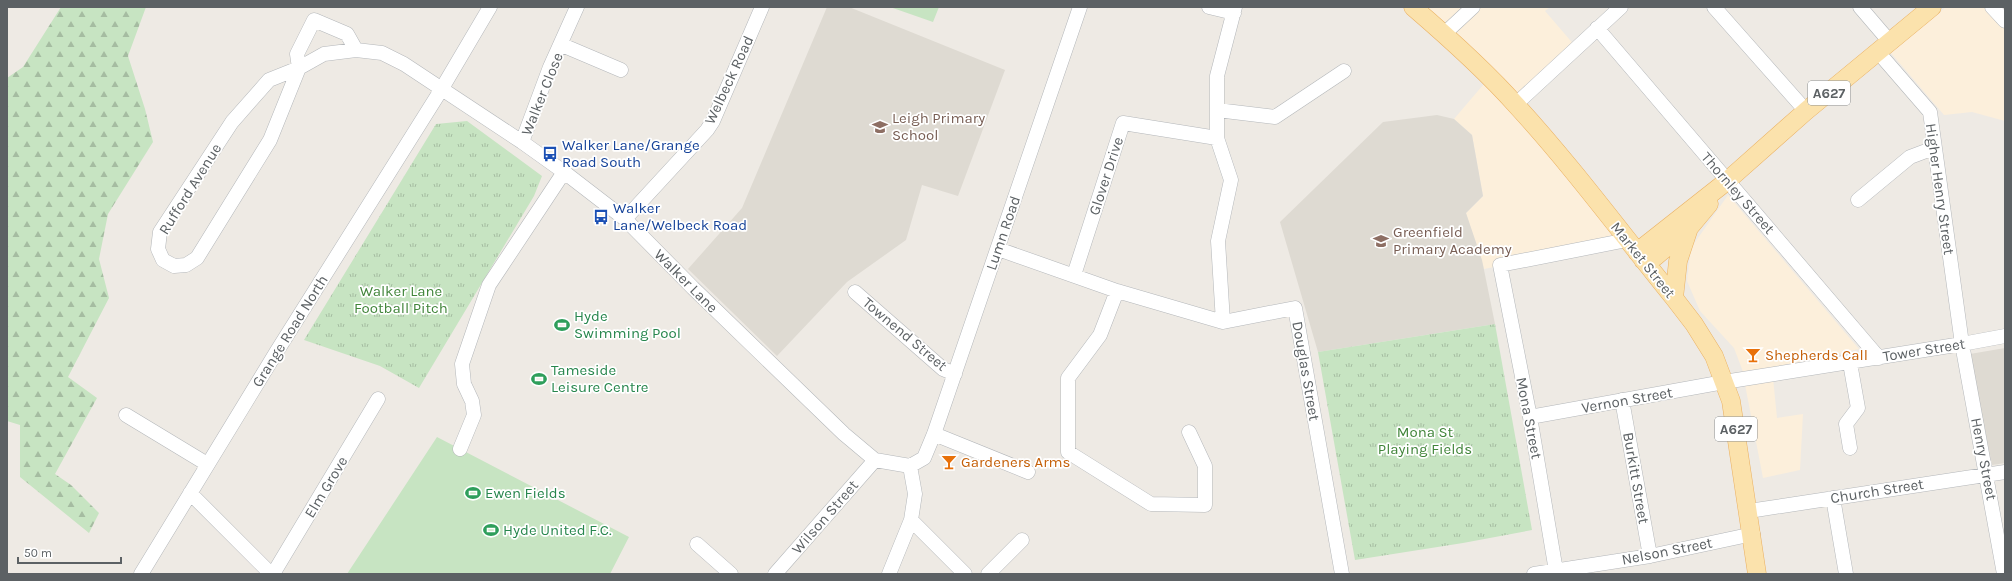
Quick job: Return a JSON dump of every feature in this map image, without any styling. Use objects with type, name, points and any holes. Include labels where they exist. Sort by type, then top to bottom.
[{"type":"main road","name":"Market Street","points":[[1413,7],[1444,34],[1516,104],[1674,298],[1694,324],[1714,356],[1731,401],[1753,534],[1757,574]]},
{"type":"main road","name":"A627","points":[[1636,251],[1727,181],[1806,111],[1932,7]]},
{"type":"main road","name":"A627","points":[[1636,251],[1656,257],[1689,228],[1727,181]]},
{"type":"main road","name":"A627","points":[[1674,298],[1678,262],[1689,228]]},
{"type":"street","name":"Grange Road North","points":[[141,574],[207,464],[441,90],[490,7]]},
{"type":"street","name":"Walker Close","points":[[522,142],[550,67],[562,45],[577,7]]},
{"type":"street","name":"Welbeck Road","points":[[625,219],[707,130],[713,121],[762,7]]},
{"type":"street","name":"Lumn Road","points":[[910,466],[924,458],[934,434],[956,374],[1080,7]]},
{"type":"street","points":[[1209,7],[1234,10],[1217,76],[1217,138],[1231,180],[1218,241],[1223,322]]},
{"type":"street","points":[[1444,34],[1473,7]]},
{"type":"street","points":[[1516,104],[1620,7]]},
{"type":"street","points":[[1714,7],[1806,111]]},
{"type":"street","name":"Higher Henry Street","points":[[1860,7],[1884,47],[1930,112],[1962,344]]},
{"type":"street","points":[[1992,7],[2005,21]]},
{"type":"street","points":[[299,68],[297,54],[314,20],[346,34],[356,50]]},
{"type":"street","name":"Thornley Street","points":[[1597,28],[1879,358]]},
{"type":"street","name":"Walker Close","points":[[562,45],[621,70]]},
{"type":"street","name":"Walker Lane","points":[[356,50],[382,53],[404,64],[441,90],[522,142],[625,219],[703,299],[844,434],[875,460]]},
{"type":"street","name":"Rufford Avenue","points":[[299,68],[270,140],[197,258],[186,265],[174,266],[163,260],[158,249],[160,232],[232,122],[269,80],[299,68],[324,54],[356,50]]},
{"type":"street","points":[[1217,110],[1275,117],[1344,71]]},
{"type":"street","name":"Glover Drive","points":[[1074,275],[1123,123],[1217,138]]},
{"type":"street","points":[[1858,200],[1910,157],[1934,148]]},
{"type":"street","points":[[460,449],[474,415],[472,401],[464,384],[462,364],[489,285],[564,172]]},
{"type":"street","name":"Douglas Street","points":[[998,249],[1117,291],[1223,322],[1295,308],[1342,574]]},
{"type":"street","name":"Mona Street","points":[[1556,571],[1530,417],[1508,312],[1500,265],[1636,251]]},
{"type":"street","points":[[1117,291],[1100,335],[1068,378],[1068,452],[1151,504],[1205,505],[1205,466],[1189,432]]},
{"type":"street","name":"Townend Street","points":[[855,292],[943,369],[956,374]]},
{"type":"street","name":"Tower Street","points":[[1724,382],[1879,358],[2005,336]]},
{"type":"street","name":"Henry Street","points":[[1962,344],[1987,474],[2004,574]]},
{"type":"street","points":[[1850,362],[1858,408],[1846,424],[1850,448]]},
{"type":"street","name":"Vernon Street","points":[[1530,417],[1724,382]]},
{"type":"street","name":"Elm Grove","points":[[272,574],[378,399]]},
{"type":"street","name":"Burkitt Street","points":[[1622,400],[1650,556]]},
{"type":"street","points":[[126,415],[207,464]]},
{"type":"street","points":[[934,434],[1028,472]]},
{"type":"street","points":[[875,460],[910,466],[915,494],[912,520],[889,571]]},
{"type":"street","name":"Wilson Street","points":[[775,574],[875,460]]},
{"type":"street","name":"Church Street","points":[[1749,511],[2005,472]]},
{"type":"street","points":[[190,493],[272,574]]},
{"type":"street","points":[[1833,498],[1846,574]]},
{"type":"street","points":[[912,520],[965,574]]},
{"type":"street","name":"Nelson Street","points":[[1534,574],[1650,556],[1753,534]]},
{"type":"street","points":[[988,574],[1022,540]]},
{"type":"street","points":[[697,544],[731,574]]},
{"type":"shaded area","name":"Leigh Primary School","points":[[827,7],[849,7],[1005,70],[958,196],[922,185],[906,240],[847,282],[777,356],[688,269],[742,208]]},
{"type":"shaded area","points":[[1413,7],[1550,7],[1545,11],[1576,47],[1516,105],[1627,240],[1484,269],[1466,213],[1483,196],[1472,135],[1454,119],[1489,78]]},
{"type":"shaded area","points":[[1946,7],[2005,7],[2005,121],[1972,112],[1944,115],[1891,53]]},
{"type":"shaded area","name":"Greenfield Primary Academy","points":[[1437,115],[1454,119],[1472,135],[1483,196],[1466,213],[1482,260],[1495,324],[1318,352],[1280,222],[1383,122]]},
{"type":"shaded area","points":[[1728,195],[1859,349],[1772,368],[1777,418],[1803,414],[1800,470],[1763,478],[1742,369],[1734,348],[1700,311],[1687,281],[1691,248]]},
{"type":"shaded area","points":[[2005,348],[2005,463],[1992,465],[1970,354]]},
{"type":"green space","points":[[61,7],[146,7],[128,56],[145,109],[153,142],[108,214],[99,259],[109,298],[68,377],[97,398],[55,474],[71,485],[99,513],[89,533],[20,477],[20,425],[7,421],[7,78],[23,67]]},
{"type":"green space","points":[[890,7],[939,7],[933,22]]},
{"type":"green space","name":"Walker Lane Football Pitch","points":[[467,121],[542,176],[534,196],[419,388],[380,366],[304,340],[436,124]]},
{"type":"green space","name":"Mona St Playing Fields","points":[[1495,324],[1532,530],[1463,543],[1355,560],[1318,352]]},
{"type":"green space","name":"Ewen Fields","points":[[437,437],[629,537],[610,574],[347,574]]},
{"type":"place","name":"Leigh Primary School","points":[[880,127]]},
{"type":"place","name":"Walker Lane/Grange Road South","points":[[550,154]]},
{"type":"place","name":"Walker Lane/Welbeck Road","points":[[601,217]]},
{"type":"place","name":"Greenfield Primary Academy","points":[[1381,241]]},
{"type":"place","name":"Hyde Swimming Pool","points":[[562,325]]},
{"type":"place","name":"Shepherds Call","points":[[1753,355]]},
{"type":"place","name":"Tameside Leisure Centre","points":[[539,379]]},
{"type":"place","name":"Gardeners Arms","points":[[949,462]]},
{"type":"place","name":"Ewen Fields","points":[[473,493]]},
{"type":"place","name":"Hyde United F.C.","points":[[491,530]]}]
